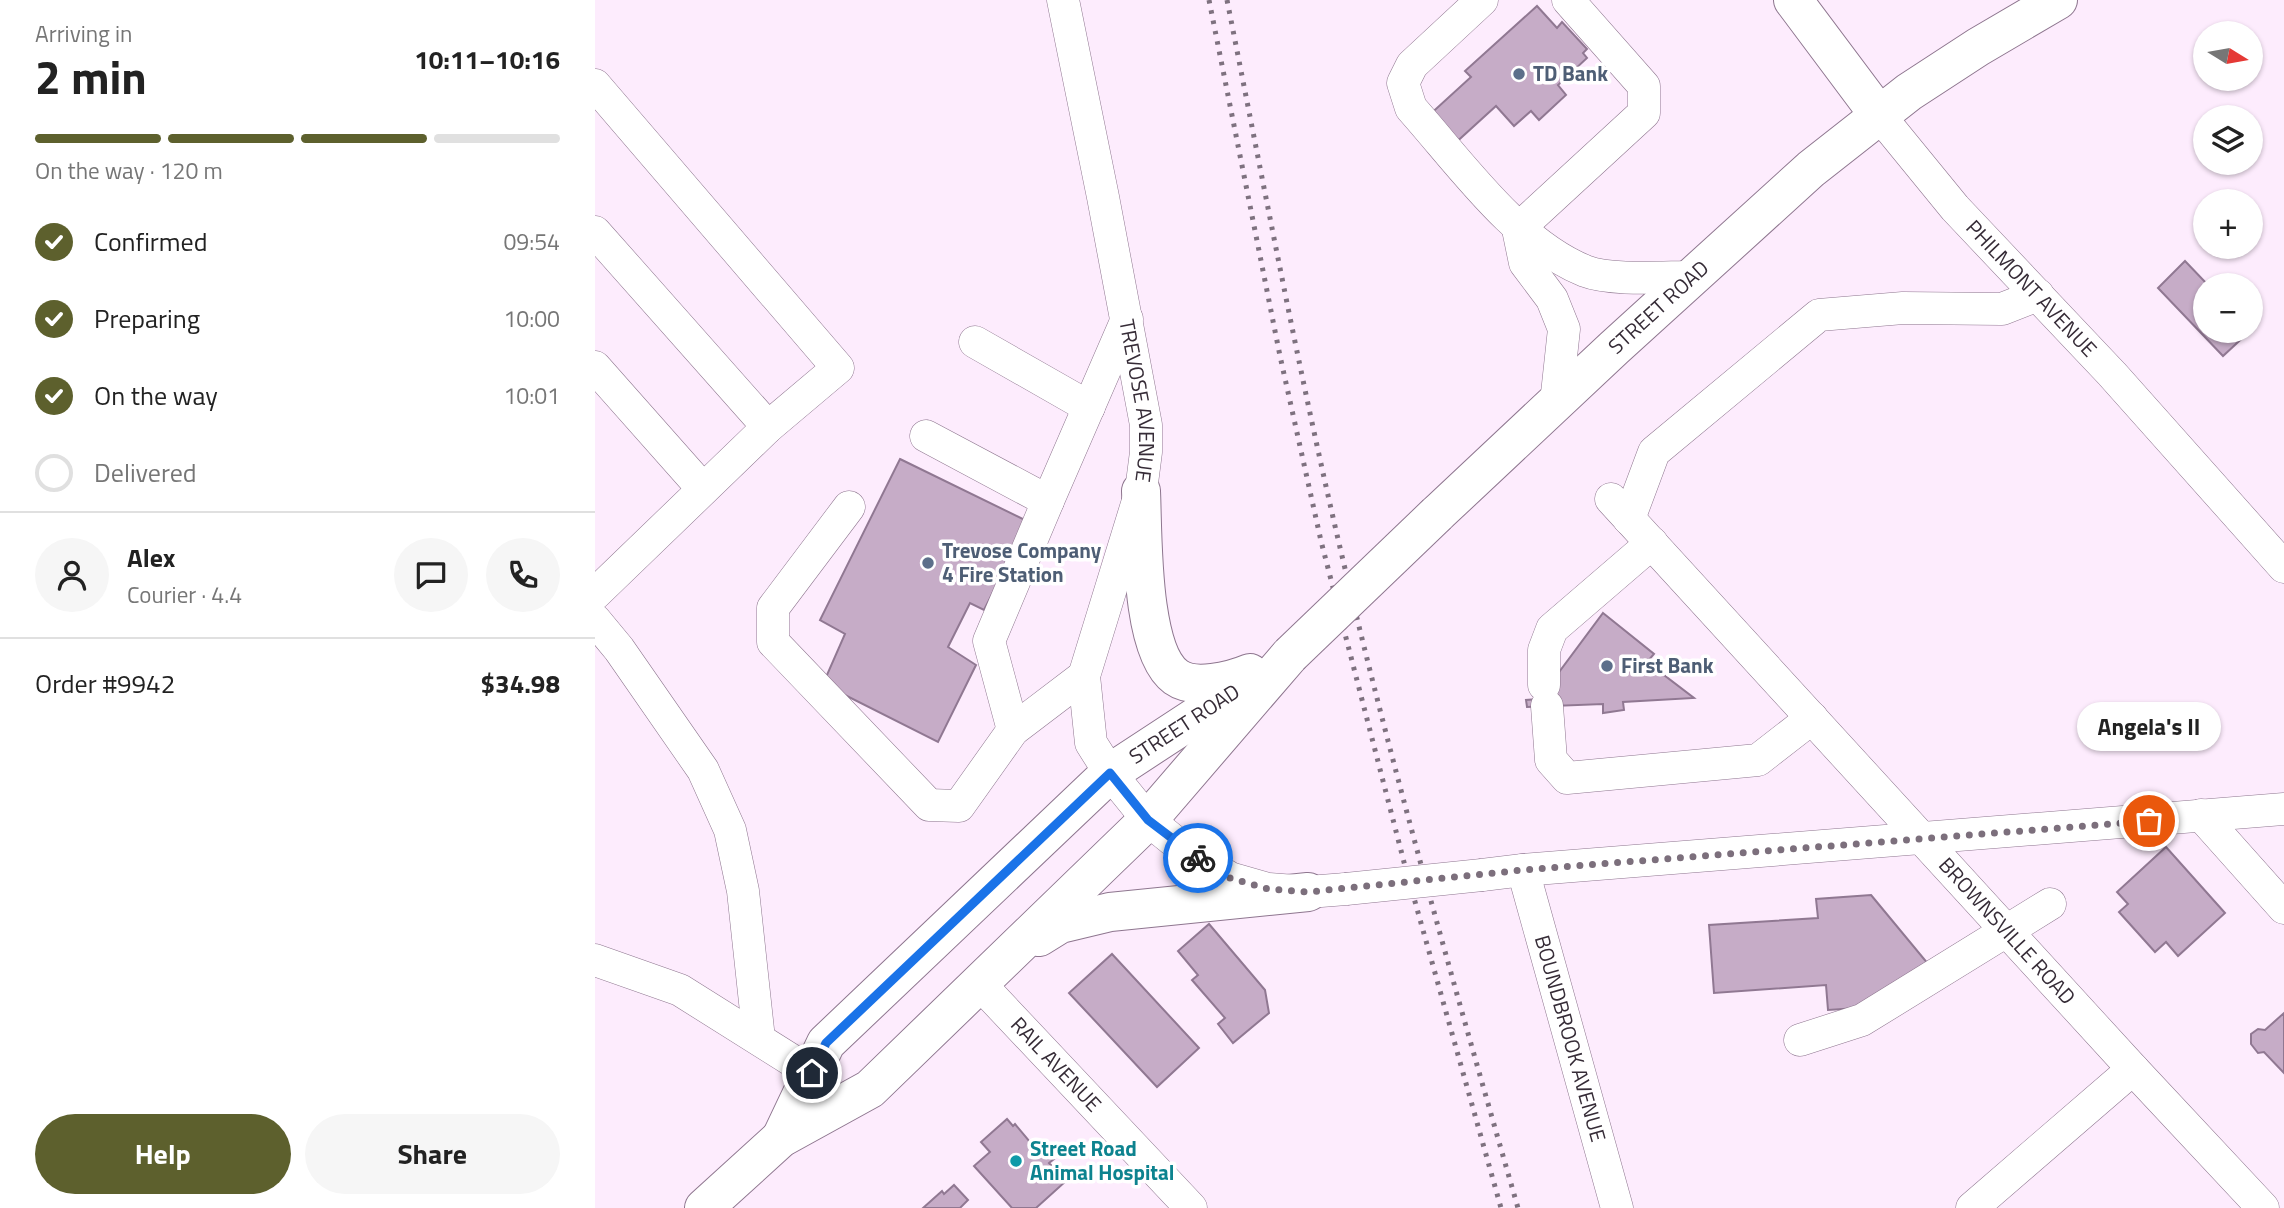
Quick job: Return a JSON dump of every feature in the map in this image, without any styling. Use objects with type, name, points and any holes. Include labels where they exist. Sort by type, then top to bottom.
[{"type":"main road","name":"PHILMONT AVENUE","points":[[1793,0],[1879,115]]},
{"type":"main road","name":"STREET ROAD","points":[[704,1208],[781,1138],[870,1089],[1148,820],[1290,655],[1437,514],[1811,169],[1909,92],[2058,0]]},
{"type":"main road","points":[[1141,491],[1149,618],[1162,662],[1169,670],[1178,679],[1187,682],[1220,681],[1243,676],[1290,655]]},
{"type":"main road","name":"STREET ROAD","points":[[781,1138],[826,1043],[1110,773],[1290,655]]},
{"type":"main road","points":[[1010,954],[1060,924],[1110,912],[1308,892]]},
{"type":"street","name":"TREVOSE AVENUE","points":[[1063,0],[1146,425],[1141,491],[1084,676],[1091,743],[1110,773],[1148,820],[1190,854],[1230,878],[1268,889],[1308,892],[1523,870],[2284,809]]},
{"type":"street","points":[[1482,0],[1412,65],[1403,83],[1411,108],[1518,229],[1587,272],[1619,277],[1692,277]]},
{"type":"street","points":[[1518,229],[1644,113],[1643,86],[1568,0]]},
{"type":"street","points":[[595,594],[768,427],[838,368],[599,100]]},
{"type":"street","name":"PHILMONT AVENUE","points":[[1879,115],[1955,208],[2038,295],[2284,567]]},
{"type":"street","points":[[1518,229],[1525,263],[1552,299],[1564,329],[1556,403]]},
{"type":"street","points":[[595,232],[768,427]]},
{"type":"street","name":"BROWNSVILLE ROAD","points":[[2038,295],[2002,309],[1903,308],[1819,315],[1654,452],[1620,509],[2263,1208]]},
{"type":"street","points":[[1013,730],[989,641],[1127,319]]},
{"type":"street","points":[[975,342],[1089,407]]},
{"type":"street","points":[[595,367],[703,489]]},
{"type":"street","points":[[926,436],[1048,501]]},
{"type":"street","points":[[849,507],[773,608],[773,642],[929,805],[959,806],[1013,730],[1084,676]]},
{"type":"street","points":[[1652,543],[1552,629],[1544,650],[1551,760],[1567,778],[1758,760],[1812,718]]},
{"type":"street","points":[[595,621],[619,649],[703,770],[730,830],[743,891],[759,1039]]},
{"type":"street","points":[[2201,815],[2284,908]]},
{"type":"street","name":"BOUNDBROOK AVENUE","points":[[1523,870],[1618,1208]]},
{"type":"street","points":[[1800,1040],[1862,1020],[2050,904]]},
{"type":"street","points":[[595,960],[680,990],[812,1073]]},
{"type":"street","name":"RAIL AVENUE","points":[[979,983],[1191,1208]]},
{"type":"street","points":[[1972,1208],[2133,1069]]},
{"type":"building","name":"TD Bank","points":[[1537,6],[1557,28],[1562,22],[1587,49],[1583,53],[1587,58],[1558,85],[1566,95],[1539,120],[1531,111],[1514,126],[1496,106],[1452,146],[1426,118],[1471,77],[1465,71]]},
{"type":"building","points":[[2185,261],[2196,273],[2193,273],[2193,325],[2158,288]]},
{"type":"building","points":[[2211,343],[2237,343],[2223,356]]},
{"type":"building","name":"Trevose Company 4 Fire Station","points":[[900,459],[1029,522],[984,610],[970,603],[948,647],[976,665],[938,742],[823,684],[845,634],[820,620]]},
{"type":"building","name":"First Bank","points":[[1603,613],[1654,654],[1647,662],[1694,698],[1623,702],[1624,710],[1603,713],[1603,704],[1527,707],[1526,700],[1539,699]]},
{"type":"building","points":[[2166,847],[2225,913],[2178,956],[2166,942],[2155,952],[2119,912],[2128,904],[2117,892]]},
{"type":"building","points":[[1871,895],[1929,965],[1858,1008],[1828,1010],[1826,985],[1714,993],[1709,925],[1818,918],[1816,899]]},
{"type":"building","points":[[1209,924],[1265,990],[1269,1013],[1233,1043],[1218,1024],[1225,1018],[1192,980],[1198,975],[1178,951]]},
{"type":"building","points":[[1112,954],[1199,1048],[1157,1087],[1069,993]]},
{"type":"building","points":[[2284,1013],[2284,1073],[2264,1052],[2258,1053],[2251,1044],[2251,1034],[2258,1029],[2265,1030]]},
{"type":"building","name":"Street Road Animal Hospital","points":[[1007,1119],[1013,1126],[1015,1124],[1040,1154],[1046,1149],[1054,1159],[1049,1163],[1066,1181],[1036,1208],[1012,1208],[974,1166],[990,1152],[981,1142]]},
{"type":"building","points":[[954,1185],[968,1200],[960,1208],[923,1208],[942,1191],[944,1194]]},
{"type":"railway","points":[[1209,0],[1280,356],[1321,541],[1405,866],[1501,1208]]},
{"type":"railway","points":[[1227,0],[1306,395],[1355,612],[1422,868],[1518,1208]]},
{"type":"way so far","points":[[1198,858],[1230,878],[1268,889],[1308,892],[1523,870],[2149,821]]},
{"type":"place","name":"TD Bank","points":[[1519,74]]},
{"type":"place","name":"Trevose Company 4 Fire Station","points":[[928,563]]},
{"type":"place","name":"First Bank","points":[[1607,666]]},
{"type":"place","name":"Angela's II","points":[[2149,821]]},
{"type":"place","name":"Street Road Animal Hospital","points":[[1016,1161]]},
{"type":"route","points":[[812,1073],[826,1043],[1110,773],[1148,820],[1198,858]]}]
